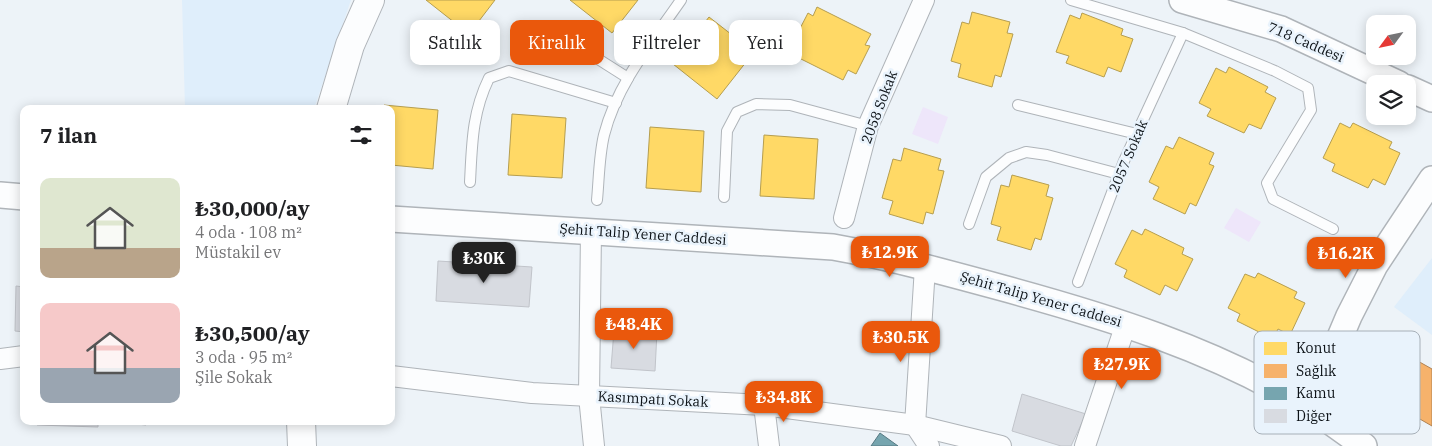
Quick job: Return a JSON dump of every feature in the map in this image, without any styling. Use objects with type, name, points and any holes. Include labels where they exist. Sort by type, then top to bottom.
[{"type":"main road","points":[[332,105],[350,45],[370,0]]},
{"type":"main road","points":[[301,425],[302,446]]},
{"type":"street","name":"2058 Sokak","points":[[844,218],[868,126],[924,0]]},
{"type":"street","name":"718 Caddesi","points":[[1186,1],[1281,29],[1379,75]]},
{"type":"street","points":[[1416,92],[1432,99]]},
{"type":"street","points":[[1343,331],[1375,265],[1432,179]]},
{"type":"street","points":[[0,195],[20,197]]},
{"type":"street","name":"Şehit Talip Yener Caddesi","points":[[395,219],[591,230],[833,247],[885,256],[1126,324],[1190,348],[1254,378]]},
{"type":"street","points":[[591,230],[589,396],[594,446]]},
{"type":"street","points":[[925,266],[915,425],[929,446]]},
{"type":"street","points":[[1085,446],[1126,324]]},
{"type":"street","points":[[0,359],[20,356]]},
{"type":"street","name":"Kasımpatı Sokak","points":[[395,376],[532,393],[764,405],[915,425],[1001,446]]},
{"type":"street","points":[[764,405],[769,446]]},
{"type":"street","name":"Şehit Talip Yener Caddesi","points":[[1344,434],[1357,444]]},
{"type":"lane","points":[[597,200],[604,136],[616,103],[628,78],[681,0]]},
{"type":"lane","points":[[1071,0],[1183,33],[1275,71],[1308,88],[1311,110],[1267,183],[1273,199],[1333,229]]},
{"type":"lane","name":"2057 Sokak","points":[[1078,282],[1119,174],[1183,33]]},
{"type":"lane","points":[[604,63],[628,78]]},
{"type":"lane","points":[[470,182],[474,122],[479,98],[489,78],[509,71],[616,103]]},
{"type":"lane","points":[[724,197],[727,131],[737,112],[756,104],[790,105],[868,126]]},
{"type":"lane","points":[[1018,105],[1137,134]]},
{"type":"lane","points":[[969,224],[986,177],[1009,158],[1026,152],[1047,155],[1119,174]]},
{"type":"shaded area","points":[[182,0],[351,0],[315,105],[185,105]]},
{"type":"shaded area","points":[[923,107],[948,117],[938,144],[912,134]]},
{"type":"shaded area","points":[[1236,208],[1261,222],[1249,242],[1224,228]]},
{"type":"shaded area","points":[[1432,258],[1432,335],[1394,307]]},
{"type":"building: Konut","points":[[426,0],[495,0],[480,20],[451,20]]},
{"type":"building: Konut","points":[[570,0],[638,0],[622,20],[614,20],[614,30],[612,33],[604,27],[604,20],[595,20]]},
{"type":"building: Konut","points":[[817,7],[871,34],[865,45],[870,46],[856,74],[848,70],[843,80],[802,60],[802,25],[808,13],[813,16]]},
{"type":"building: Konut","points":[[972,12],[1010,22],[1007,33],[1013,34],[1001,77],[995,75],[992,87],[958,77],[961,64],[951,61],[962,22],[969,24]]},
{"type":"building: Konut","points":[[1082,13],[1123,29],[1121,35],[1133,39],[1121,72],[1108,67],[1104,77],[1066,63],[1069,56],[1056,52],[1070,15],[1080,19]]},
{"type":"building: Konut","points":[[719,25],[729,33],[729,65],[744,65],[717,99],[674,65],[719,65]]},
{"type":"building: Konut","points":[[1229,67],[1268,87],[1265,92],[1276,98],[1261,129],[1249,124],[1244,133],[1207,116],[1211,109],[1199,103],[1216,68],[1226,73]]},
{"type":"building: Konut","points":[[395,106],[438,110],[433,169],[395,165]]},
{"type":"building: Konut","points":[[512,114],[566,118],[562,178],[508,175]]},
{"type":"building: Konut","points":[[1340,123],[1350,128],[1353,123],[1392,142],[1389,148],[1400,153],[1385,185],[1373,179],[1368,188],[1332,171],[1335,164],[1323,158]]},
{"type":"building: Konut","points":[[650,127],[704,131],[701,192],[646,188]]},
{"type":"building: Konut","points":[[764,135],[818,139],[814,199],[760,196]]},
{"type":"building: Konut","points":[[1179,137],[1214,153],[1209,164],[1214,166],[1196,206],[1190,203],[1185,214],[1153,199],[1159,187],[1149,182],[1166,146],[1173,149]]},
{"type":"building: Konut","points":[[904,148],[941,159],[938,170],[944,171],[933,214],[926,212],[923,224],[889,214],[893,201],[882,198],[893,159],[901,161]]},
{"type":"building: Konut","points":[[1012,175],[1049,185],[1046,196],[1053,198],[1041,240],[1035,238],[1031,250],[997,240],[1001,227],[991,224],[1001,185],[1009,187]]},
{"type":"building: Konut","points":[[1145,229],[1184,248],[1182,254],[1193,259],[1177,291],[1165,285],[1160,295],[1124,277],[1127,270],[1115,264],[1132,230],[1142,235]]},
{"type":"building: Konut","points":[[1258,273],[1297,292],[1294,298],[1305,303],[1292,331],[1278,329],[1277,331],[1257,331],[1237,321],[1240,314],[1228,308],[1245,274],[1255,278]]},
{"type":"building: Sağlık","points":[[1420,362],[1432,369],[1432,426],[1420,419]]},
{"type":"building: Kamu","points":[[880,433],[898,446],[871,446]]},
{"type":"building: Diğer","points":[[438,261],[532,267],[529,307],[436,301]]},
{"type":"building: Diğer","points":[[16,286],[20,286],[20,332],[15,331]]},
{"type":"building: Diğer","points":[[614,330],[657,332],[655,371],[611,368]]},
{"type":"building: Diğer","points":[[1022,394],[1086,414],[1071,446],[1061,446],[1012,431]]},
{"type":"building: Diğer","points":[[37,425],[98,425],[98,427]]}]
